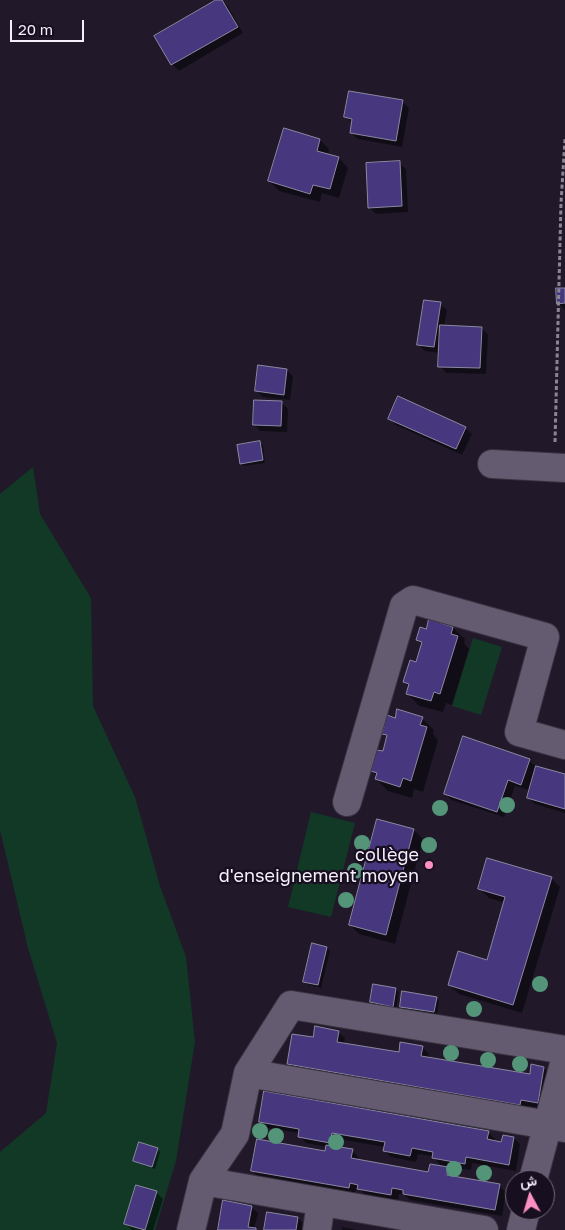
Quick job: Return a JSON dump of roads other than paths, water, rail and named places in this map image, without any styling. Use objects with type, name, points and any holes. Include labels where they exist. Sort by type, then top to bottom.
[{"type":"street","points":[[492,464],[560,468]]},
{"type":"street","points":[[347,802],[404,606],[413,600],[545,637],[519,732],[565,745]]},
{"type":"street","points":[[191,1230],[203,1181],[235,1134],[248,1073],[291,1005],[565,1050]]},
{"type":"street","points":[[537,1170],[556,1126],[565,1060]]},
{"type":"street","points":[[248,1073],[556,1126]]},
{"type":"street","points":[[203,1181],[484,1230]]},
{"type":"street","points":[[316,1230],[321,1202]]},
{"type":"place","name":"collège d'enseignement moyen","points":[[429,865]]}]
